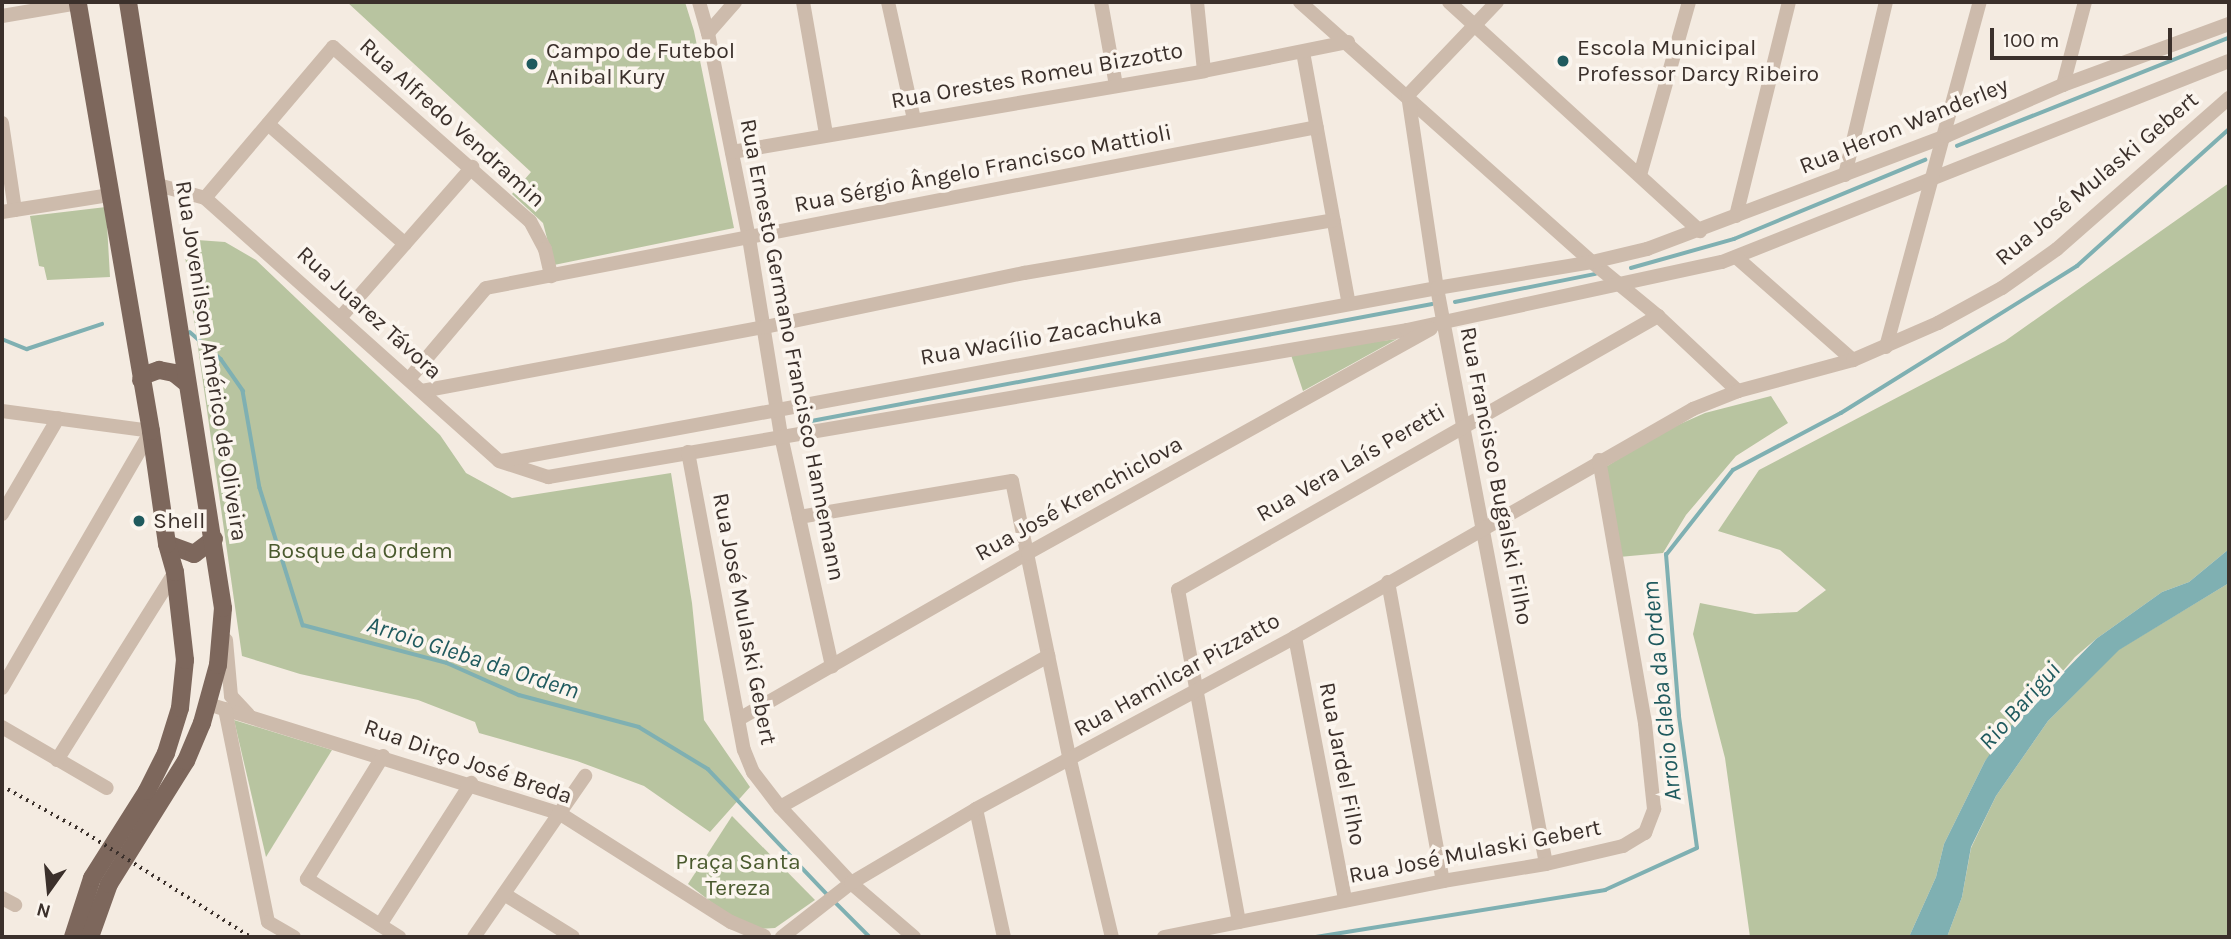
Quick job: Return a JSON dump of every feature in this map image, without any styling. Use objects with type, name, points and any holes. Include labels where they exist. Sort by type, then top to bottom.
[{"type":"main road","points":[[73,937],[92,878],[147,791],[166,753],[180,708],[184,684],[184,636],[175,572],[167,544],[151,431],[78,2]]},
{"type":"main road","name":"Rua Jovenilson Américo de Oliveira","points":[[128,2],[158,185],[185,382],[214,539],[223,608]]},
{"type":"main road","points":[[141,380],[145,375],[159,370],[174,373],[185,382]]},
{"type":"main road","points":[[167,544],[194,554],[214,539]]},
{"type":"main road","points":[[90,937],[109,884],[217,707],[223,608]]},
{"type":"street","points":[[2,16],[78,2]]},
{"type":"street","name":"Rua Ernesto Germano Francisco Hannemann","points":[[699,2],[708,33],[749,238],[781,436],[832,666]]},
{"type":"street","points":[[708,33],[735,2]]},
{"type":"street","points":[[803,2],[826,134]]},
{"type":"street","points":[[888,2],[914,119]]},
{"type":"street","points":[[1101,2],[1116,85]]},
{"type":"street","points":[[1197,2],[1204,71]]},
{"type":"street","points":[[1300,2],[1408,95],[1592,262],[1658,316],[1738,391]]},
{"type":"street","points":[[1449,2],[1700,231]]},
{"type":"street","points":[[1408,95],[1497,2]]},
{"type":"street","points":[[1640,174],[1689,2]]},
{"type":"street","points":[[1736,216],[1788,2]]},
{"type":"street","points":[[1845,175],[1886,2]]},
{"type":"street","points":[[1886,347],[1946,136],[1980,2]]},
{"type":"street","points":[[2063,85],[2085,2]]},
{"type":"street","name":"Rua Heron Wanderley","points":[[1592,262],[1647,249],[1700,231],[1946,136],[2063,85],[2229,24]]},
{"type":"street","name":"Rua Orestes Romeu Bizzotto","points":[[732,152],[1204,71],[1348,42]]},
{"type":"street","name":"Rua Alfredo Vendramin","points":[[268,124],[333,47],[530,221],[545,249],[551,276]]},
{"type":"street","points":[[1303,52],[1349,304]]},
{"type":"street","points":[[688,452],[1444,322],[1620,285],[1736,257],[2229,61]]},
{"type":"street","name":"Rua Francisco Bugalski Filho","points":[[1408,95],[1437,288],[1465,424],[1546,864]]},
{"type":"street","name":"Rua José Mulaski Gebert","points":[[1164,937],[1443,881],[1546,864],[1623,846],[1645,833],[1654,809],[1645,723],[1599,460],[1693,409],[1738,391],[1853,360],[1886,347],[2002,288],[2057,249],[2229,98]]},
{"type":"street","points":[[2,123],[8,211],[110,195]]},
{"type":"street","points":[[205,198],[268,124],[405,244]]},
{"type":"street","name":"Rua Sérgio Ângelo Francisco Mattioli","points":[[409,379],[486,288],[1317,127]]},
{"type":"street","points":[[340,318],[472,167]]},
{"type":"street","name":"Rua Juarez Távora","points":[[158,185],[205,198],[499,461],[548,477],[688,452]]},
{"type":"street","points":[[422,391],[765,327],[1024,273],[1333,220]]},
{"type":"street","points":[[1736,257],[1853,360]]},
{"type":"street","name":"Rua Wacílio Zacachuka","points":[[499,461],[777,408],[1592,262]]},
{"type":"street","name":"Rua Vera Laís Peretti","points":[[1197,691],[1178,590],[1658,316]]},
{"type":"street","name":"Rua José Krenchiclova","points":[[739,719],[1028,553],[1444,322]]},
{"type":"street","points":[[2,411],[151,431],[2,688]]},
{"type":"street","points":[[2,514],[58,418]]},
{"type":"street","name":"Rua José Mulaski Gebert","points":[[688,452],[744,750],[753,772],[848,885],[914,937]]},
{"type":"street","name":"Rua Hamilcar Pizzatto","points":[[782,937],[848,885],[976,808],[1070,760],[1295,637],[1599,460]]},
{"type":"street","points":[[799,517],[1012,481],[1070,760],[1112,937]]},
{"type":"street","points":[[57,760],[175,572]]},
{"type":"street","points":[[1388,582],[1443,881]]},
{"type":"street","name":"Rua Jovenilson Américo de Oliveira","points":[[223,608],[231,696],[241,709],[255,718]]},
{"type":"street","name":"Rua Jardel Filho","points":[[1295,637],[1345,900]]},
{"type":"street","points":[[780,807],[1048,656]]},
{"type":"street","points":[[1197,691],[1239,922]]},
{"type":"street","points":[[217,707],[268,922],[294,937]]},
{"type":"street","name":"Rua Dirço José Breda","points":[[217,707],[471,783],[559,813],[731,922],[766,937]]},
{"type":"street","points":[[2,727],[107,788]]},
{"type":"street","points":[[383,757],[307,879],[399,937]]},
{"type":"street","points":[[474,937],[585,776]]},
{"type":"street","points":[[380,925],[471,783]]},
{"type":"street","points":[[976,808],[1004,937]]},
{"type":"street","points":[[504,894],[573,937]]},
{"type":"street","name":"Rua Dirço José Breda","points":[[731,922],[743,937]]},
{"type":"green space","points":[[347,2],[685,2],[694,31],[734,228],[554,265],[543,223],[512,194],[531,172]]},
{"type":"green space","points":[[2229,183],[2229,549],[2189,582],[2162,592],[2075,657],[1985,761],[1944,844],[1936,877],[1909,937],[1750,937],[1725,758],[1693,634],[1700,603],[1755,614],[1797,612],[1826,590],[1780,550],[1718,531],[1759,470],[2005,341]]},
{"type":"green space","points":[[106,207],[110,277],[47,280],[44,267],[39,266],[30,216]]},
{"type":"green space","name":"Bosque da Ordem","points":[[197,240],[225,242],[256,260],[440,435],[466,473],[512,498],[671,473],[692,603],[704,720],[750,787],[710,832],[644,786],[577,761],[479,733],[475,722],[418,700],[300,674],[242,656],[185,256]]},
{"type":"green space","points":[[1397,339],[1303,391],[1290,352]]},
{"type":"green space","points":[[1771,396],[1788,423],[1736,456],[1686,515],[1663,553],[1619,557],[1604,468],[1662,432],[1705,413]]},
{"type":"green space","points":[[2229,583],[2229,937],[1947,937],[1962,897],[1971,848],[1996,796],[2048,721],[2118,650]]},
{"type":"green space","points":[[234,720],[332,750],[266,857]]},
{"type":"green space","name":"Praça Santa Tereza","points":[[732,816],[815,900],[775,928],[760,929],[724,912],[688,884]]},
{"type":"water","points":[[2229,549],[2229,583],[2119,650],[2048,721],[1996,796],[1971,847],[1962,897],[1947,937],[1909,937],[1936,877],[1944,844],[1985,761],[2007,730],[2096,639],[2162,592],[2189,582]]},
{"type":"waterway","points":[[1957,146],[2229,38]]},
{"type":"waterway","name":"Arroio Gleba da Ordem","points":[[1316,937],[1605,890],[1697,848],[1679,716],[1666,555],[1733,470],[1841,413],[2077,266],[2229,129]]},
{"type":"waterway","points":[[1631,268],[1734,239],[1925,160]]},
{"type":"waterway","points":[[1455,302],[1595,274]]},
{"type":"waterway","points":[[801,423],[1432,304]]},
{"type":"waterway","name":"Arroio Gleba da Ordem","points":[[2,339],[27,349],[102,324]]},
{"type":"waterway","name":"Arroio Gleba da Ordem","points":[[190,332],[221,359],[243,391],[260,488],[303,625],[447,663],[519,695],[639,727],[708,769],[829,896]]},
{"type":"waterway","name":"Arroio Gleba da Ordem","points":[[834,901],[870,937]]},
{"type":"railway","points":[[2,786],[81,830],[251,937]]},
{"type":"place","name":"Escola Municipal Professor Darcy Ribeiro","points":[[1563,61]]},
{"type":"place","name":"Campo de Futebol Anibal Kury","points":[[532,64]]},
{"type":"place","name":"Shell","points":[[139,521]]},
{"type":"water label","name":"Rio Barigui","points":[[2020,706]]}]
